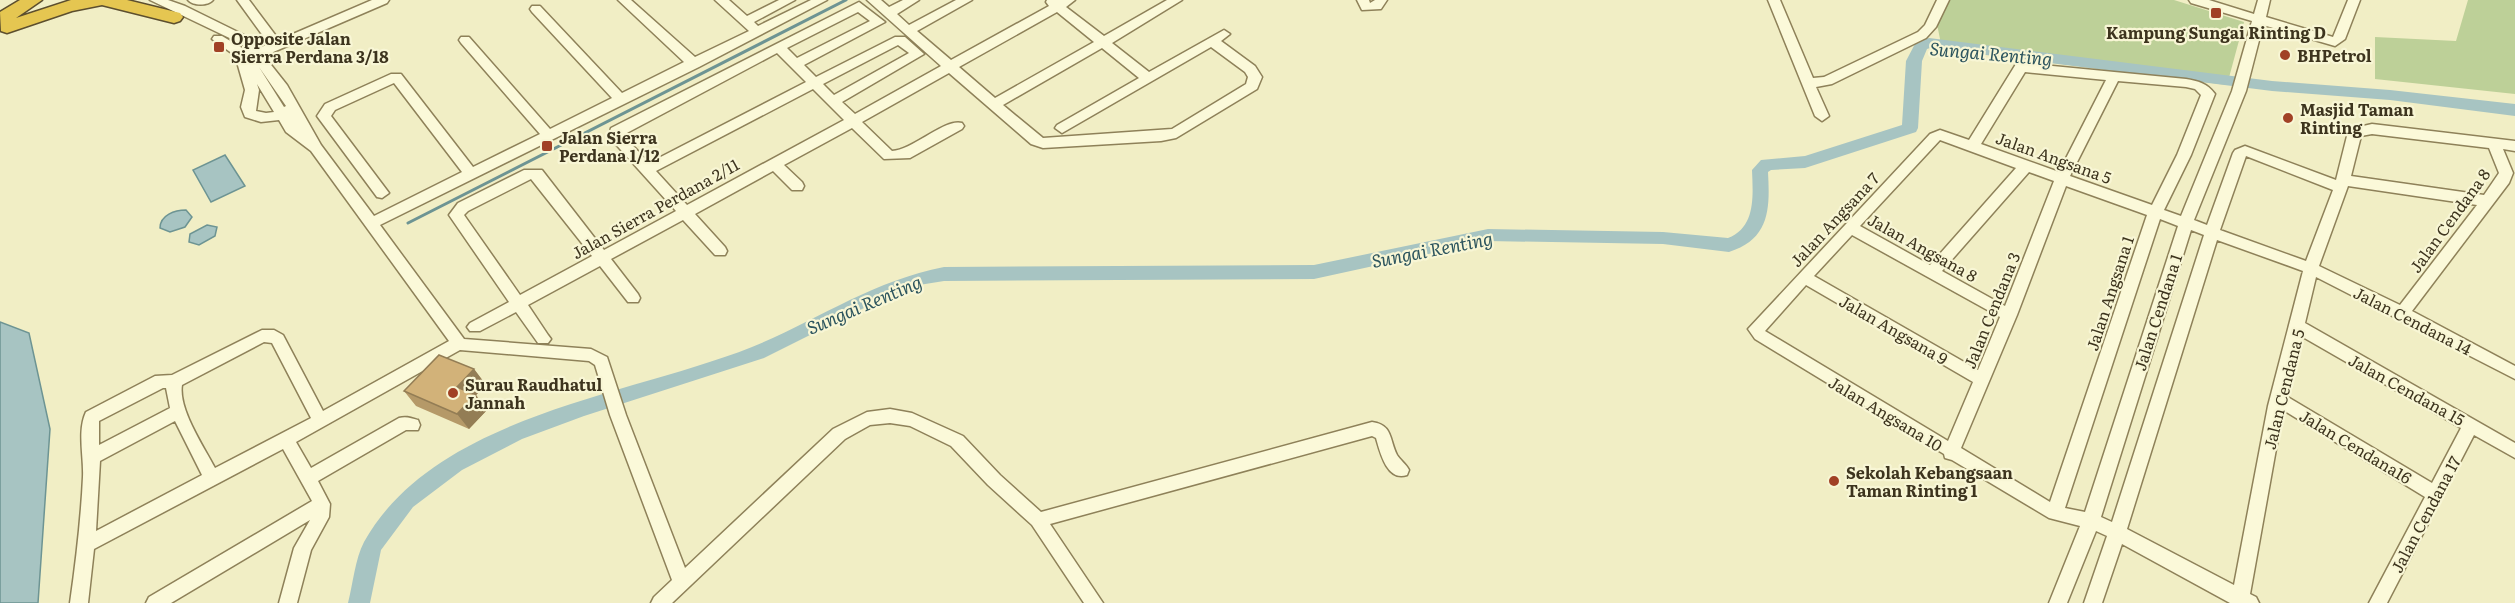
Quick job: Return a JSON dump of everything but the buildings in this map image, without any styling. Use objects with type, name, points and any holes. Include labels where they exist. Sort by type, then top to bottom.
[{"type":"highway","points":[[2,23],[17,0]]},
{"type":"highway","points":[[2,23],[33,0]]},
{"type":"highway","points":[[2,23],[51,0]]},
{"type":"highway","points":[[2,23],[102,0],[183,5]]},
{"type":"street","points":[[128,0],[183,5],[207,0]]},
{"type":"street","points":[[156,0],[183,5],[246,41],[252,90],[248,107],[250,114],[266,119],[288,111]]},
{"type":"street","points":[[243,0],[277,46]]},
{"type":"street","points":[[248,55],[277,46],[355,5],[383,0]]},
{"type":"street","points":[[624,0],[694,64]]},
{"type":"street","points":[[721,0],[758,32]]},
{"type":"street","points":[[745,22],[789,0]]},
{"type":"street","points":[[370,224],[821,0]]},
{"type":"street","points":[[873,0],[1036,141],[1043,143],[1149,137],[1176,133],[1252,86],[1255,77],[1218,37],[1062,129]]},
{"type":"street","points":[[888,13],[913,0]]},
{"type":"street","points":[[909,30],[966,0]]},
{"type":"street","points":[[994,105],[1176,0]]},
{"type":"street","points":[[1363,0],[1366,7],[1371,8],[1377,6],[1381,0]]},
{"type":"street","points":[[1774,0],[1822,116]]},
{"type":"street","points":[[1809,83],[1827,81],[1922,35],[1930,27],[1943,0]]},
{"type":"street","points":[[2195,0],[2258,21],[2335,42],[2339,39],[2354,0]]},
{"type":"street","name":"Jalan Cendana 1","points":[[2058,603],[2091,521],[2186,222],[2239,91],[2264,0]]},
{"type":"street","points":[[1058,2],[1102,42],[1148,78]]},
{"type":"street","name":"Jalan Sierra Perdana 2/11","points":[[475,327],[853,121],[1058,2]]},
{"type":"street","points":[[183,5],[248,55],[288,111],[291,129],[316,148],[459,343],[466,346],[591,355],[602,361],[618,415],[682,582]]},
{"type":"street","points":[[720,251],[616,136],[616,131],[859,6],[879,22],[795,64]]},
{"type":"street","points":[[536,9],[621,100]]},
{"type":"street","points":[[465,40],[549,136]]},
{"type":"street","points":[[647,171],[895,41],[901,40],[918,54],[833,101]]},
{"type":"street","points":[[778,47],[889,156],[905,155],[957,126]]},
{"type":"street","points":[[1973,146],[2020,68],[2114,76]]},
{"type":"street","name":"Jalan Angsana 1","points":[[2055,513],[2155,213],[2184,155],[2208,94],[2205,89],[2186,83],[2114,76]]},
{"type":"street","name":"Jalan Cendana 3","points":[[1952,453],[2062,179],[2114,76]]},
{"type":"street","points":[[382,193],[324,116],[326,110],[396,77],[471,174]]},
{"type":"street","name":"Jalan Cendana 5","points":[[2243,601],[2278,399],[2298,327],[2311,268],[2341,183],[2355,132],[2363,129],[2494,143]]},
{"type":"street","name":"Jalan Angsana 5","points":[[1940,135],[2211,231]]},
{"type":"street","name":"Jalan Angsana 7","points":[[1756,330],[1935,137],[1940,135]]},
{"type":"street","points":[[2494,143],[2515,146]]},
{"type":"street","name":"Jalan Cendana 8","points":[[2402,313],[2504,179],[2506,173],[2494,143]]},
{"type":"street","name":"Jalan Cendana 1","points":[[2093,603],[2118,532],[2211,231],[2240,153],[2245,151],[2341,183]]},
{"type":"street","points":[[775,164],[797,186]]},
{"type":"street","points":[[1932,272],[2025,167]]},
{"type":"street","points":[[543,339],[456,214],[463,207],[529,174],[537,174],[633,298]]},
{"type":"street","points":[[2341,183],[2487,201]]},
{"type":"street","name":"Jalan Angsana 8","points":[[1851,228],[2009,315]]},
{"type":"street","name":"Jalan Cendana 14","points":[[2211,231],[2311,268],[2513,368]]},
{"type":"street","name":"Jalan Angsana 9","points":[[1805,278],[1982,380]]},
{"type":"street","name":"Jalan Cendana 15","points":[[2298,327],[2515,451]]},
{"type":"street","name":"Jalan Angsana 10","points":[[1756,330],[1760,335],[1952,453],[2055,513],[2091,521],[2118,532],[2243,601]]},
{"type":"street","points":[[212,478],[179,411],[172,388],[175,382],[186,374],[262,336],[274,336],[278,339],[320,421]]},
{"type":"street","points":[[87,544],[320,421],[459,343]]},
{"type":"street","points":[[79,603],[87,544],[92,417],[162,381],[175,382]]},
{"type":"street","name":"Jalan Cendana16","points":[[2278,399],[2435,494]]},
{"type":"street","points":[[92,456],[179,411]]},
{"type":"street","points":[[660,603],[839,434],[867,419],[890,416],[912,420],[957,441],[994,480],[1038,520],[1094,603]]},
{"type":"street","points":[[308,478],[405,423],[412,425]]},
{"type":"street","name":"Jalan Cendana 17","points":[[2378,603],[2471,425]]},
{"type":"street","points":[[1038,520],[1372,429],[1379,430],[1383,435],[1390,459],[1401,470]]},
{"type":"street","points":[[286,439],[322,504],[321,517],[303,548],[288,603]]},
{"type":"street","points":[[155,603],[322,504]]},
{"type":"street","points":[[282,528],[298,527],[309,535]]},
{"type":"green space","points":[[1948,0],[2174,0],[2244,22],[2227,85],[1942,49],[1937,24]]},
{"type":"green space","points":[[2468,0],[2515,0],[2515,94],[2375,79],[2375,37],[2456,41]]},
{"type":"water","points":[[225,155],[245,186],[211,202],[193,170]]},
{"type":"water","points":[[186,210],[192,217],[185,227],[170,232],[160,228],[161,223],[169,214]]},
{"type":"water","points":[[207,225],[217,227],[215,236],[199,245],[189,242],[190,234]]},
{"type":"water","points":[[0,322],[29,333],[50,429],[38,603],[0,603]]},
{"type":"waterway","points":[[408,223],[846,0]]},
{"type":"waterway","name":"Sungai Renting","points":[[359,603],[372,547],[406,501],[455,464],[515,434],[580,409],[757,353],[872,296],[919,279],[944,274],[1314,272],[1488,235],[1663,238],[1729,245],[1741,240],[1755,225],[1760,204],[1760,170],[1767,164],[1805,162],[1910,128],[1914,61],[1921,46],[1929,43],[2272,86],[2390,95],[2515,110]]},
{"type":"place","name":"Kampung Sungai Rinting D","points":[[2216,13]]},
{"type":"place","name":"Opposite Jalan Sierra Perdana 3/18","points":[[219,47]]},
{"type":"place","name":"BHPetrol","points":[[2285,55]]},
{"type":"place","name":"Masjid Taman Rinting","points":[[2288,118]]},
{"type":"place","name":"Jalan Sierra Perdana 1/12","points":[[547,146]]},
{"type":"place","name":"Surau Raudhatul Jannah","points":[[453,393]]},
{"type":"place","name":"Sekolah Kebangsaan Taman Rinting 1","points":[[1834,481]]}]
